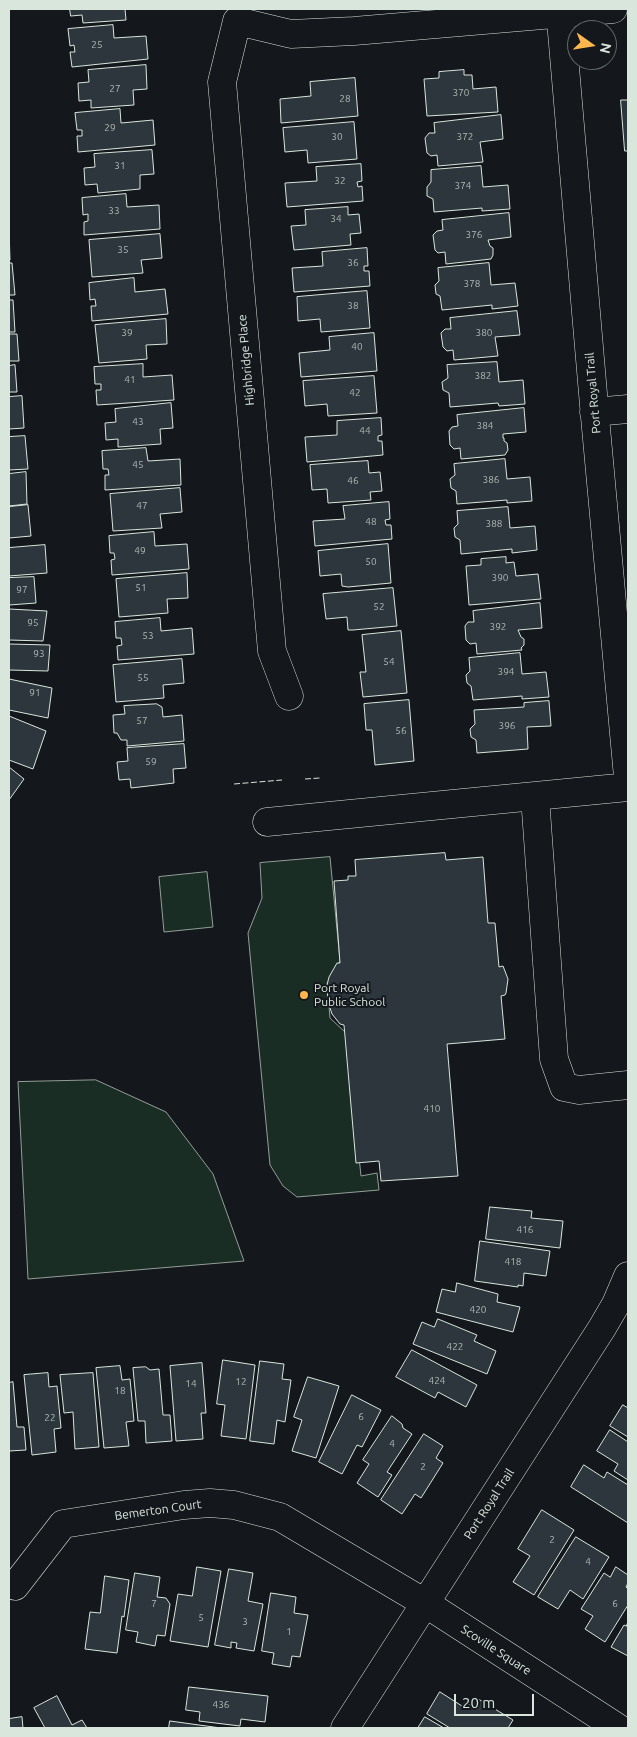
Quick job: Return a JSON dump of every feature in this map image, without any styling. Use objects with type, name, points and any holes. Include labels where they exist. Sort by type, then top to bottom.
[{"type":"street","name":"Highbridge Place","points":[[289,696],[272,651],[222,82],[236,15],[290,34],[354,31],[560,11],[613,9]]},
{"type":"street","name":"Port Royal Trail","points":[[560,11],[594,412],[628,777]]},
{"type":"street","points":[[594,412],[628,409]]},
{"type":"street","points":[[267,822],[628,787]]},
{"type":"street","points":[[535,797],[554,1059],[564,1087],[579,1090],[628,1085]]},
{"type":"street","name":"Port Royal Trail","points":[[345,1728],[602,1328],[616,1304],[628,1276]]},
{"type":"street","name":"Bemerton Court","points":[[15,1586],[64,1524],[184,1505],[210,1504],[234,1505],[280,1517],[425,1603]]},
{"type":"street","name":"Scoville Square","points":[[425,1603],[618,1728]]},
{"type":"green space","points":[[330,857],[340,961],[327,984],[330,1018],[346,1033],[361,1176],[377,1173],[379,1190],[297,1197],[283,1186],[270,1165],[248,933],[262,898],[260,863]]},
{"type":"green space","points":[[207,872],[213,927],[164,932],[159,877]]},
{"type":"green space","points":[[96,1080],[166,1112],[213,1174],[244,1261],[28,1279],[18,1082]]},
{"type":"building","points":[[70,9],[125,9],[126,20],[83,23],[82,15],[71,16]]},
{"type":"building","points":[[113,25],[114,38],[146,36],[148,59],[72,67],[70,52],[75,52],[74,45],[70,46],[68,29]]},
{"type":"building","points":[[146,65],[147,89],[133,90],[134,105],[91,108],[91,100],[79,101],[78,83],[89,82],[88,70]]},
{"type":"building","points":[[464,70],[464,75],[472,75],[473,89],[496,87],[498,112],[427,116],[424,79],[439,78],[439,72]]},
{"type":"building","points":[[355,78],[358,116],[281,123],[280,99],[311,96],[310,82]]},
{"type":"building","points":[[621,100],[628,100],[628,151],[625,151]]},
{"type":"building","points":[[120,109],[121,123],[153,120],[155,145],[78,152],[77,136],[82,136],[82,130],[77,130],[75,113]]},
{"type":"building","points":[[501,115],[503,139],[480,142],[483,162],[438,166],[437,155],[431,156],[427,153],[425,138],[429,133],[435,133],[434,123]]},
{"type":"building","points":[[354,122],[357,159],[308,163],[307,150],[285,152],[283,128]]},
{"type":"building","points":[[152,150],[154,174],[140,175],[140,189],[98,193],[97,184],[85,185],[84,168],[95,167],[94,154]]},
{"type":"building","points":[[361,164],[362,181],[357,182],[358,187],[362,186],[363,201],[287,207],[285,183],[317,181],[316,167]]},
{"type":"building","points":[[481,166],[483,187],[508,185],[510,209],[482,211],[482,208],[434,212],[433,199],[427,196],[427,187],[431,182],[431,170]]},
{"type":"building","points":[[126,194],[127,207],[159,205],[160,229],[84,235],[84,222],[88,221],[88,214],[83,215],[82,198]]},
{"type":"building","points":[[348,207],[348,215],[359,214],[361,233],[350,234],[351,245],[294,250],[291,226],[306,225],[305,210]]},
{"type":"building","points":[[509,213],[511,237],[488,240],[493,248],[491,259],[446,264],[445,252],[438,253],[435,250],[433,235],[437,231],[443,230],[442,220]]},
{"type":"building","points":[[160,234],[162,258],[141,260],[143,273],[92,277],[89,240]]},
{"type":"building","points":[[367,248],[368,266],[364,266],[364,271],[369,271],[370,286],[294,292],[292,268],[323,266],[322,252]]},
{"type":"building","points":[[9,263],[12,263],[15,295],[9,295]]},
{"type":"building","points":[[489,263],[491,285],[515,283],[518,306],[492,309],[492,305],[442,310],[440,296],[436,294],[435,285],[439,281],[438,268]]},
{"type":"building","points":[[134,278],[135,292],[165,289],[168,314],[92,321],[91,306],[96,306],[95,299],[90,300],[89,283]]},
{"type":"building","points":[[367,291],[370,328],[321,332],[320,319],[298,321],[297,297]]},
{"type":"building","points":[[9,300],[13,300],[15,332],[9,332]]},
{"type":"building","points":[[517,311],[520,335],[495,337],[498,356],[454,360],[453,350],[447,351],[443,347],[441,333],[445,329],[451,329],[450,318]]},
{"type":"building","points":[[166,319],[167,344],[146,345],[147,359],[99,363],[95,325]]},
{"type":"building","points":[[374,333],[377,371],[301,377],[299,353],[330,350],[329,337]]},
{"type":"building","points":[[9,334],[17,334],[19,361],[9,361]]},
{"type":"building","points":[[497,362],[499,382],[523,380],[525,404],[499,406],[498,403],[450,407],[449,393],[443,390],[442,382],[448,378],[447,365]]},
{"type":"building","points":[[143,364],[143,377],[172,375],[174,400],[97,405],[96,390],[101,390],[101,384],[95,384],[94,367]]},
{"type":"building","points":[[15,365],[17,392],[9,392],[9,366]]},
{"type":"building","points":[[374,376],[377,413],[328,416],[327,404],[305,406],[303,381]]},
{"type":"building","points":[[22,396],[24,428],[9,429],[9,397]]},
{"type":"building","points":[[171,403],[173,428],[160,429],[161,444],[118,447],[118,439],[106,440],[105,423],[116,422],[115,409]]},
{"type":"building","points":[[524,408],[526,432],[503,434],[508,450],[505,455],[461,459],[460,448],[454,449],[450,445],[449,431],[452,427],[458,426],[457,415]]},
{"type":"building","points":[[381,418],[382,435],[378,436],[378,441],[382,441],[383,455],[307,462],[305,437],[337,435],[337,421]]},
{"type":"building","points":[[25,436],[28,469],[9,470],[9,437]]},
{"type":"building","points":[[146,448],[148,461],[180,459],[181,485],[105,490],[105,475],[109,475],[108,469],[103,469],[102,451]]},
{"type":"building","points":[[505,459],[507,479],[530,477],[532,501],[507,503],[507,500],[457,504],[456,491],[451,488],[450,479],[455,475],[454,464]]},
{"type":"building","points":[[368,461],[369,473],[380,472],[382,491],[370,492],[371,500],[328,503],[327,489],[312,490],[310,465]]},
{"type":"building","points":[[26,472],[27,504],[9,506],[9,474]]},
{"type":"building","points":[[180,488],[182,512],[160,514],[162,528],[113,531],[110,494]]},
{"type":"building","points":[[389,502],[390,519],[385,520],[386,525],[391,525],[392,539],[315,546],[313,521],[345,519],[343,506]]},
{"type":"building","points":[[28,505],[31,536],[9,538],[9,507]]},
{"type":"building","points":[[508,507],[510,528],[535,526],[537,550],[512,553],[512,549],[461,554],[460,540],[455,537],[454,528],[458,524],[457,511]]},
{"type":"building","points":[[154,532],[155,546],[187,544],[189,569],[112,575],[111,560],[115,559],[114,553],[110,553],[109,536]]},
{"type":"building","points":[[388,544],[391,583],[348,587],[342,586],[341,574],[320,576],[318,551]]},
{"type":"building","points":[[45,545],[47,573],[9,576],[9,548]]},
{"type":"building","points":[[506,557],[506,563],[514,562],[516,576],[538,574],[541,599],[469,605],[466,566],[481,565],[481,559]]},
{"type":"building","points":[[187,573],[188,598],[167,599],[168,613],[119,617],[116,579]]},
{"type":"building","points":[[34,577],[36,603],[9,605],[9,578]]},
{"type":"building","points":[[393,588],[397,626],[348,630],[347,617],[326,619],[323,594]]},
{"type":"building","points":[[540,603],[542,628],[518,630],[524,639],[522,650],[477,654],[476,643],[470,644],[466,640],[465,626],[468,622],[474,622],[473,611]]},
{"type":"building","points":[[9,609],[47,611],[43,641],[9,640]]},
{"type":"building","points":[[160,618],[161,631],[192,628],[194,654],[118,660],[117,646],[122,645],[121,638],[116,638],[115,622]]},
{"type":"building","points":[[401,631],[407,693],[363,697],[360,672],[366,672],[362,635]]},
{"type":"building","points":[[9,644],[50,645],[48,671],[9,670]]},
{"type":"building","points":[[520,653],[522,674],[546,672],[549,697],[522,699],[522,696],[473,700],[471,686],[467,683],[466,675],[470,671],[469,658]]},
{"type":"building","points":[[182,659],[184,683],[163,685],[164,698],[116,702],[113,665]]},
{"type":"building","points":[[9,679],[52,688],[48,718],[9,710]]},
{"type":"building","points":[[409,700],[414,761],[375,765],[372,730],[366,730],[364,704]]},
{"type":"building","points":[[549,701],[551,726],[527,727],[528,749],[477,753],[476,740],[471,737],[470,729],[475,724],[474,710],[524,707],[524,703]]},
{"type":"building","points":[[157,704],[162,707],[163,717],[182,715],[184,741],[127,746],[127,740],[121,740],[117,733],[114,733],[113,715],[125,714],[124,706]]},
{"type":"building","points":[[9,716],[46,731],[33,769],[9,760]]},
{"type":"building","points":[[184,744],[186,768],[173,769],[174,783],[131,788],[130,779],[119,780],[117,762],[128,761],[127,748]]},
{"type":"building","points":[[9,767],[24,779],[9,800]]},
{"type":"building","points":[[445,853],[446,860],[483,857],[488,923],[495,923],[499,967],[503,966],[508,979],[506,993],[501,996],[505,1039],[447,1044],[458,1176],[381,1181],[379,1161],[356,1163],[344,1025],[340,1024],[332,1014],[328,1002],[327,985],[329,977],[337,963],[340,963],[334,881],[348,880],[348,876],[356,876],[355,860]]},
{"type":"building","points":[[490,1207],[532,1211],[531,1218],[563,1221],[560,1248],[486,1239]]},
{"type":"building","points":[[480,1241],[550,1251],[546,1276],[524,1273],[523,1286],[518,1285],[518,1287],[475,1281]]},
{"type":"building","points":[[457,1283],[498,1294],[497,1302],[520,1307],[513,1332],[436,1312],[442,1289],[455,1292]]},
{"type":"building","points":[[438,1319],[477,1335],[474,1341],[496,1351],[487,1374],[413,1344],[422,1322],[434,1327]]},
{"type":"building","points":[[412,1350],[477,1385],[466,1407],[438,1392],[435,1398],[396,1377]]},
{"type":"building","points":[[223,1360],[255,1365],[246,1439],[221,1436],[225,1405],[217,1404]]},
{"type":"building","points":[[260,1361],[284,1364],[282,1379],[291,1380],[285,1422],[277,1420],[274,1444],[250,1441]]},
{"type":"building","points":[[202,1363],[206,1413],[201,1413],[203,1439],[176,1441],[170,1366]]},
{"type":"building","points":[[120,1366],[122,1380],[130,1379],[134,1421],[126,1422],[129,1446],[104,1448],[96,1368]]},
{"type":"building","points":[[146,1367],[150,1370],[159,1369],[163,1415],[170,1415],[172,1441],[146,1443],[145,1421],[138,1421],[133,1368]]},
{"type":"building","points":[[48,1373],[49,1387],[57,1386],[61,1428],[54,1429],[56,1452],[32,1455],[24,1375]]},
{"type":"building","points":[[93,1373],[99,1447],[75,1449],[73,1412],[64,1413],[60,1375]]},
{"type":"building","points":[[308,1377],[339,1386],[316,1458],[292,1451],[302,1420],[294,1417]]},
{"type":"building","points":[[13,1382],[17,1427],[24,1427],[26,1450],[9,1451],[9,1383]]},
{"type":"building","points":[[352,1395],[381,1410],[362,1447],[357,1445],[342,1474],[319,1462]]},
{"type":"building","points":[[623,1405],[628,1408],[628,1437],[610,1426]]},
{"type":"building","points":[[392,1416],[402,1424],[403,1428],[412,1434],[387,1472],[392,1475],[378,1497],[357,1483],[369,1464],[363,1460]]},
{"type":"building","points":[[610,1430],[628,1442],[628,1480],[614,1471],[618,1464],[597,1451]]},
{"type":"building","points":[[424,1434],[443,1446],[436,1458],[443,1463],[421,1498],[415,1494],[402,1514],[381,1500]]},
{"type":"building","points":[[584,1465],[604,1478],[607,1472],[628,1485],[628,1523],[571,1487]]},
{"type":"building","points":[[542,1510],[574,1530],[534,1595],[513,1582],[530,1556],[518,1549]]},
{"type":"building","points":[[576,1537],[609,1557],[583,1599],[570,1590],[558,1609],[538,1597]]},
{"type":"building","points":[[197,1567],[221,1571],[208,1647],[170,1641],[178,1594],[192,1596]]},
{"type":"building","points":[[616,1567],[628,1575],[626,1587],[628,1589],[628,1605],[605,1642],[585,1629],[593,1616],[581,1609],[604,1573],[610,1577]]},
{"type":"building","points":[[229,1569],[253,1573],[248,1601],[263,1604],[254,1651],[236,1648],[237,1643],[231,1642],[231,1648],[215,1645]]},
{"type":"building","points":[[135,1573],[160,1577],[157,1597],[166,1598],[170,1604],[165,1636],[157,1635],[155,1646],[136,1642],[138,1632],[126,1630]]},
{"type":"building","points":[[105,1576],[129,1580],[117,1653],[85,1649],[90,1612],[100,1613]]},
{"type":"building","points":[[271,1593],[296,1597],[294,1613],[308,1615],[300,1657],[292,1656],[290,1667],[272,1664],[274,1653],[262,1651]]},
{"type":"building","points":[[628,1622],[628,1656],[611,1647],[624,1625],[626,1626]]},
{"type":"building","points":[[189,1687],[268,1696],[265,1722],[241,1719],[240,1726],[199,1721],[200,1712],[186,1710]]},
{"type":"building","points":[[440,1692],[462,1706],[465,1702],[470,1705],[475,1697],[513,1720],[508,1728],[450,1728],[427,1714]]},
{"type":"building","points":[[57,1696],[72,1725],[82,1720],[87,1728],[45,1728],[34,1708]]},
{"type":"building","points":[[22,1717],[23,1728],[9,1728],[9,1719]]},
{"type":"building","points":[[425,1717],[444,1728],[418,1728]]},
{"type":"building","points":[[170,1721],[221,1728],[169,1728]]},
{"type":"fence","points":[[305,779],[320,778]]},
{"type":"fence","points":[[234,784],[282,780]]},
{"type":"place","name":"Port Royal Public School","points":[[304,995]]}]
